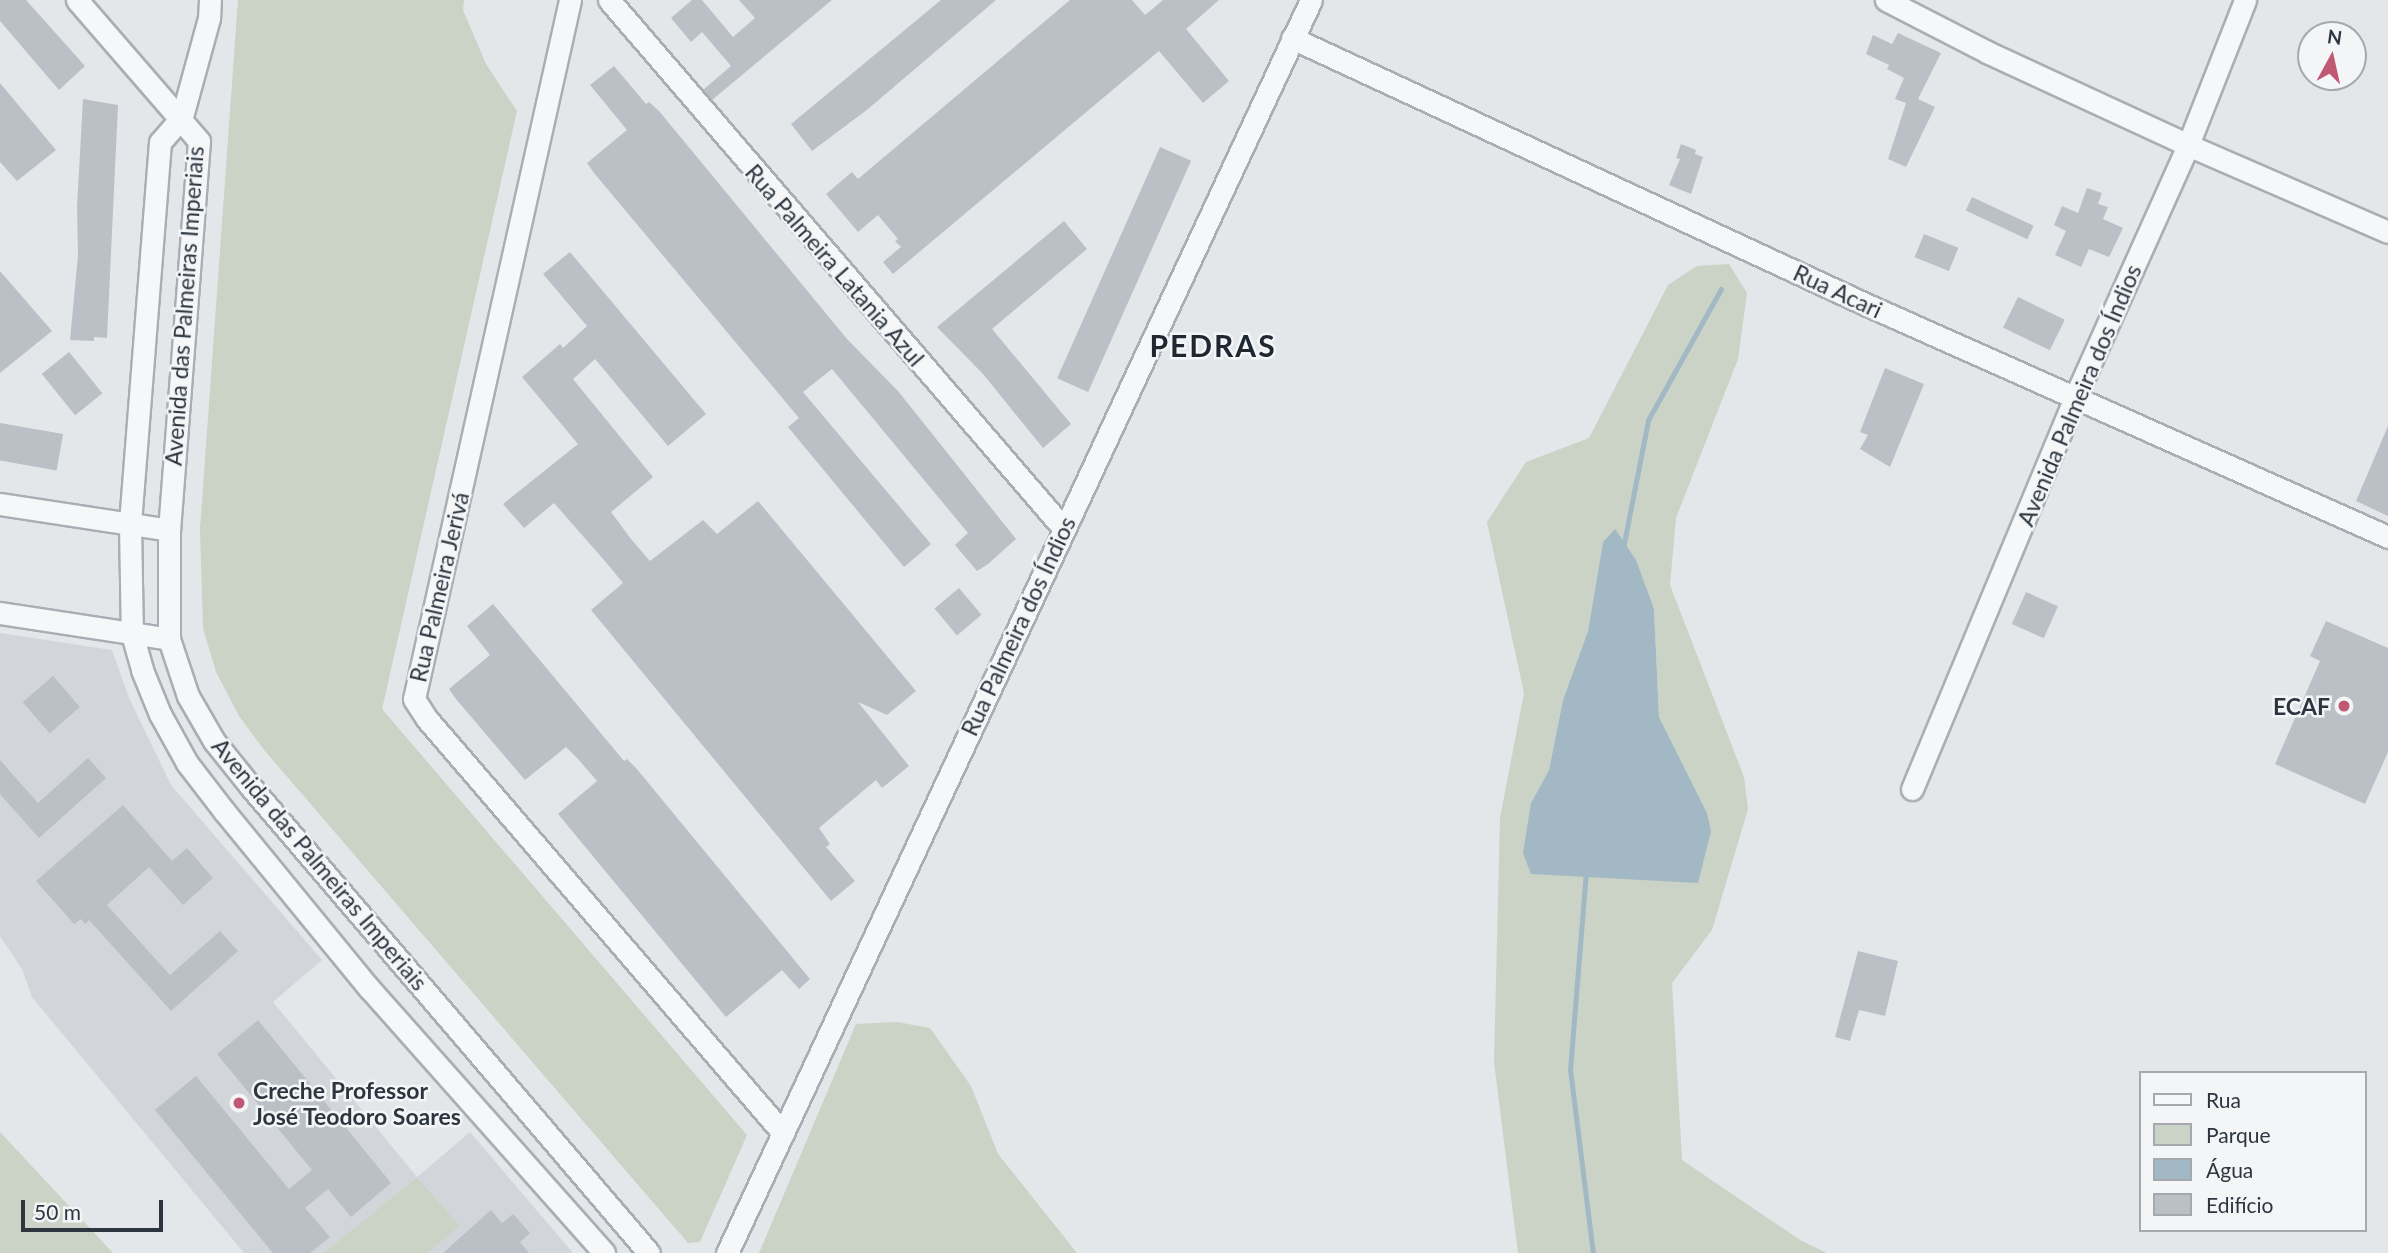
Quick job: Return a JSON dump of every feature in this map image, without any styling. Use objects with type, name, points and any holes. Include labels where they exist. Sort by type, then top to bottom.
[{"type":"street","points":[[77,0],[182,117]]},
{"type":"street","name":"Avenida das Palmeiras Imperiais","points":[[210,0],[209,18],[182,117],[160,142],[130,524],[132,634],[142,670],[160,714],[187,763],[369,988],[604,1253]]},
{"type":"street","name":"Rua Palmeira Jerivá","points":[[570,0],[414,699],[427,719],[783,1133]]},
{"type":"street","name":"Rua Palmeira Latania Azul","points":[[609,0],[1064,529]]},
{"type":"street","name":"Rua Palmeira dos Índios","points":[[727,1253],[1311,0]]},
{"type":"street","points":[[1886,0],[1987,52],[2188,145],[2388,232]]},
{"type":"street","name":"Avenida Palmeira dos Índios","points":[[1912,789],[2076,397],[2188,145],[2245,0]]},
{"type":"street","name":"Rua Acari","points":[[1292,37],[1865,304],[2388,537]]},
{"type":"street","name":"Avenida das Palmeiras Imperiais","points":[[182,117],[199,141],[169,530],[169,639],[188,696],[214,741],[649,1253]]},
{"type":"street","points":[[0,504],[169,530]]},
{"type":"street","points":[[0,613],[169,639]]},
{"type":"shaded area","points":[[0,633],[112,650],[129,698],[171,785],[322,960],[273,1002],[417,1177],[323,1253],[244,1253],[32,997],[22,969],[0,936]]},
{"type":"shaded area","points":[[470,1132],[573,1253],[427,1253],[459,1225],[417,1177]]},
{"type":"green space","points":[[238,0],[464,0],[463,10],[486,64],[517,111],[382,709],[747,1135],[700,1242],[688,1243],[265,751],[239,716],[216,672],[203,628],[200,529]]},
{"type":"green space","points":[[1729,264],[1747,293],[1738,359],[1676,518],[1670,585],[1744,777],[1748,809],[1712,930],[1672,983],[1682,1160],[1800,1240],[1827,1253],[1518,1253],[1494,1062],[1500,818],[1524,693],[1487,522],[1526,462],[1589,438],[1668,285],[1697,266]],"holes":[[[1603,542],[1654,608],[1659,717],[1707,813],[1531,803],[1549,770],[1563,700],[1588,631]]]},
{"type":"green space","points":[[897,1022],[930,1028],[971,1086],[998,1154],[1077,1253],[759,1253],[856,1024]]},
{"type":"green space","points":[[0,1132],[113,1253],[0,1253]]},
{"type":"green space","points":[[417,1177],[460,1226],[427,1253],[323,1253]]},
{"type":"water","points":[[1615,529],[1636,560],[1654,609],[1659,717],[1707,813],[1711,831],[1698,883],[1531,874],[1523,853],[1531,803],[1549,770],[1563,700],[1588,631],[1603,542]]},
{"type":"building","points":[[0,0],[26,0],[85,66],[59,90],[0,21]]},
{"type":"building","points":[[692,0],[702,0],[733,37],[755,18],[739,0],[832,0],[712,100],[703,90],[731,66],[702,32],[691,42],[671,18]]},
{"type":"building","points":[[941,0],[996,0],[868,109],[812,151],[791,124]]},
{"type":"building","points":[[1070,0],[1132,0],[1145,15],[1163,0],[1219,0],[1186,29],[1229,81],[1203,103],[1159,51],[893,274],[883,262],[901,247],[895,241],[898,239],[878,215],[858,232],[826,194],[852,172],[858,179]]},
{"type":"building","points":[[1898,33],[1941,53],[1918,99],[1935,107],[1906,167],[1888,159],[1906,103],[1895,99],[1904,78],[1887,69],[1889,65],[1866,54],[1873,35],[1892,44]]},
{"type":"building","points":[[614,66],[646,104],[649,102],[659,111],[847,339],[898,391],[1016,539],[988,564],[977,571],[955,545],[968,533],[832,369],[803,392],[931,544],[904,567],[788,427],[799,418],[594,173],[587,163],[627,130],[590,85]]},
{"type":"building","points":[[0,83],[56,150],[17,181],[0,162]]},
{"type":"building","points":[[83,99],[118,105],[107,338],[94,337],[94,341],[70,340],[78,255],[77,207]]},
{"type":"building","points":[[1681,144],[1696,150],[1695,154],[1703,157],[1691,194],[1669,185],[1680,159],[1676,158]]},
{"type":"building","points":[[1160,147],[1191,161],[1088,392],[1057,378]]},
{"type":"building","points":[[2087,188],[2102,193],[2098,204],[2108,207],[2103,219],[2123,228],[2109,257],[2089,249],[2081,267],[2055,255],[2066,231],[2054,225],[2062,206],[2078,213]]},
{"type":"building","points":[[1972,197],[2034,226],[2027,239],[1966,211]]},
{"type":"building","points":[[1064,221],[1087,249],[992,329],[1071,424],[1043,448],[983,374],[937,327]]},
{"type":"building","points":[[1924,234],[1958,248],[1949,271],[1915,257]]},
{"type":"building","points":[[570,252],[706,414],[668,446],[595,359],[573,379],[653,477],[611,512],[631,539],[650,561],[703,520],[717,534],[758,501],[916,691],[887,715],[858,702],[909,766],[882,788],[876,780],[819,828],[830,844],[826,847],[855,881],[831,901],[591,610],[623,583],[604,560],[554,503],[524,528],[503,504],[578,444],[522,377],[560,344],[563,348],[587,326],[543,274]]},
{"type":"building","points":[[0,271],[52,331],[0,373]]},
{"type":"building","points":[[2018,297],[2065,320],[2050,350],[2003,328]]},
{"type":"building","points":[[69,352],[102,393],[75,415],[42,374]]},
{"type":"building","points":[[1885,368],[1924,384],[1890,467],[1860,449],[1868,435],[1860,432]]},
{"type":"building","points":[[0,423],[63,434],[57,471],[0,461]]},
{"type":"building","points":[[2388,426],[2388,516],[2356,501]]},
{"type":"building","points":[[959,588],[981,615],[957,635],[934,609]]},
{"type":"building","points":[[2026,592],[2058,606],[2044,638],[2012,624]]},
{"type":"building","points":[[493,604],[624,761],[627,759],[636,768],[810,979],[799,989],[782,970],[726,1017],[558,814],[597,781],[566,747],[525,780],[456,699],[449,689],[490,655],[467,626]]},
{"type":"building","name":"ECAF","points":[[2326,621],[2388,648],[2388,752],[2365,804],[2275,764],[2320,661],[2310,656]]},
{"type":"building","points":[[53,676],[80,707],[50,733],[23,702]]},
{"type":"building","points":[[88,758],[106,778],[39,838],[0,794],[0,760],[38,803]]},
{"type":"building","points":[[123,805],[172,861],[187,848],[213,878],[183,905],[149,867],[107,905],[170,975],[220,931],[238,951],[171,1011],[89,920],[85,924],[81,919],[74,924],[36,881]]},
{"type":"building","points":[[1858,951],[1898,961],[1885,1016],[1859,1010],[1850,1041],[1835,1037]]},
{"type":"building","points":[[258,1020],[391,1183],[351,1217],[328,1189],[305,1208],[330,1237],[310,1253],[273,1253],[155,1110],[196,1076],[289,1189],[312,1170],[217,1054]]},
{"type":"building","points":[[491,1210],[502,1223],[513,1214],[530,1233],[520,1242],[529,1253],[443,1253]]},
{"type":"waterway","points":[[1623,548],[1648,420],[1721,289]]},
{"type":"waterway","points":[[1586,871],[1570,1069],[1593,1253]]},
{"type":"place","name":"ECAF","points":[[2344,706]]},
{"type":"place","name":"Creche Professor José Teodoro Soares","points":[[239,1103]]},
{"type":"district","name":"PEDRAS","points":[[1213,345]]}]
